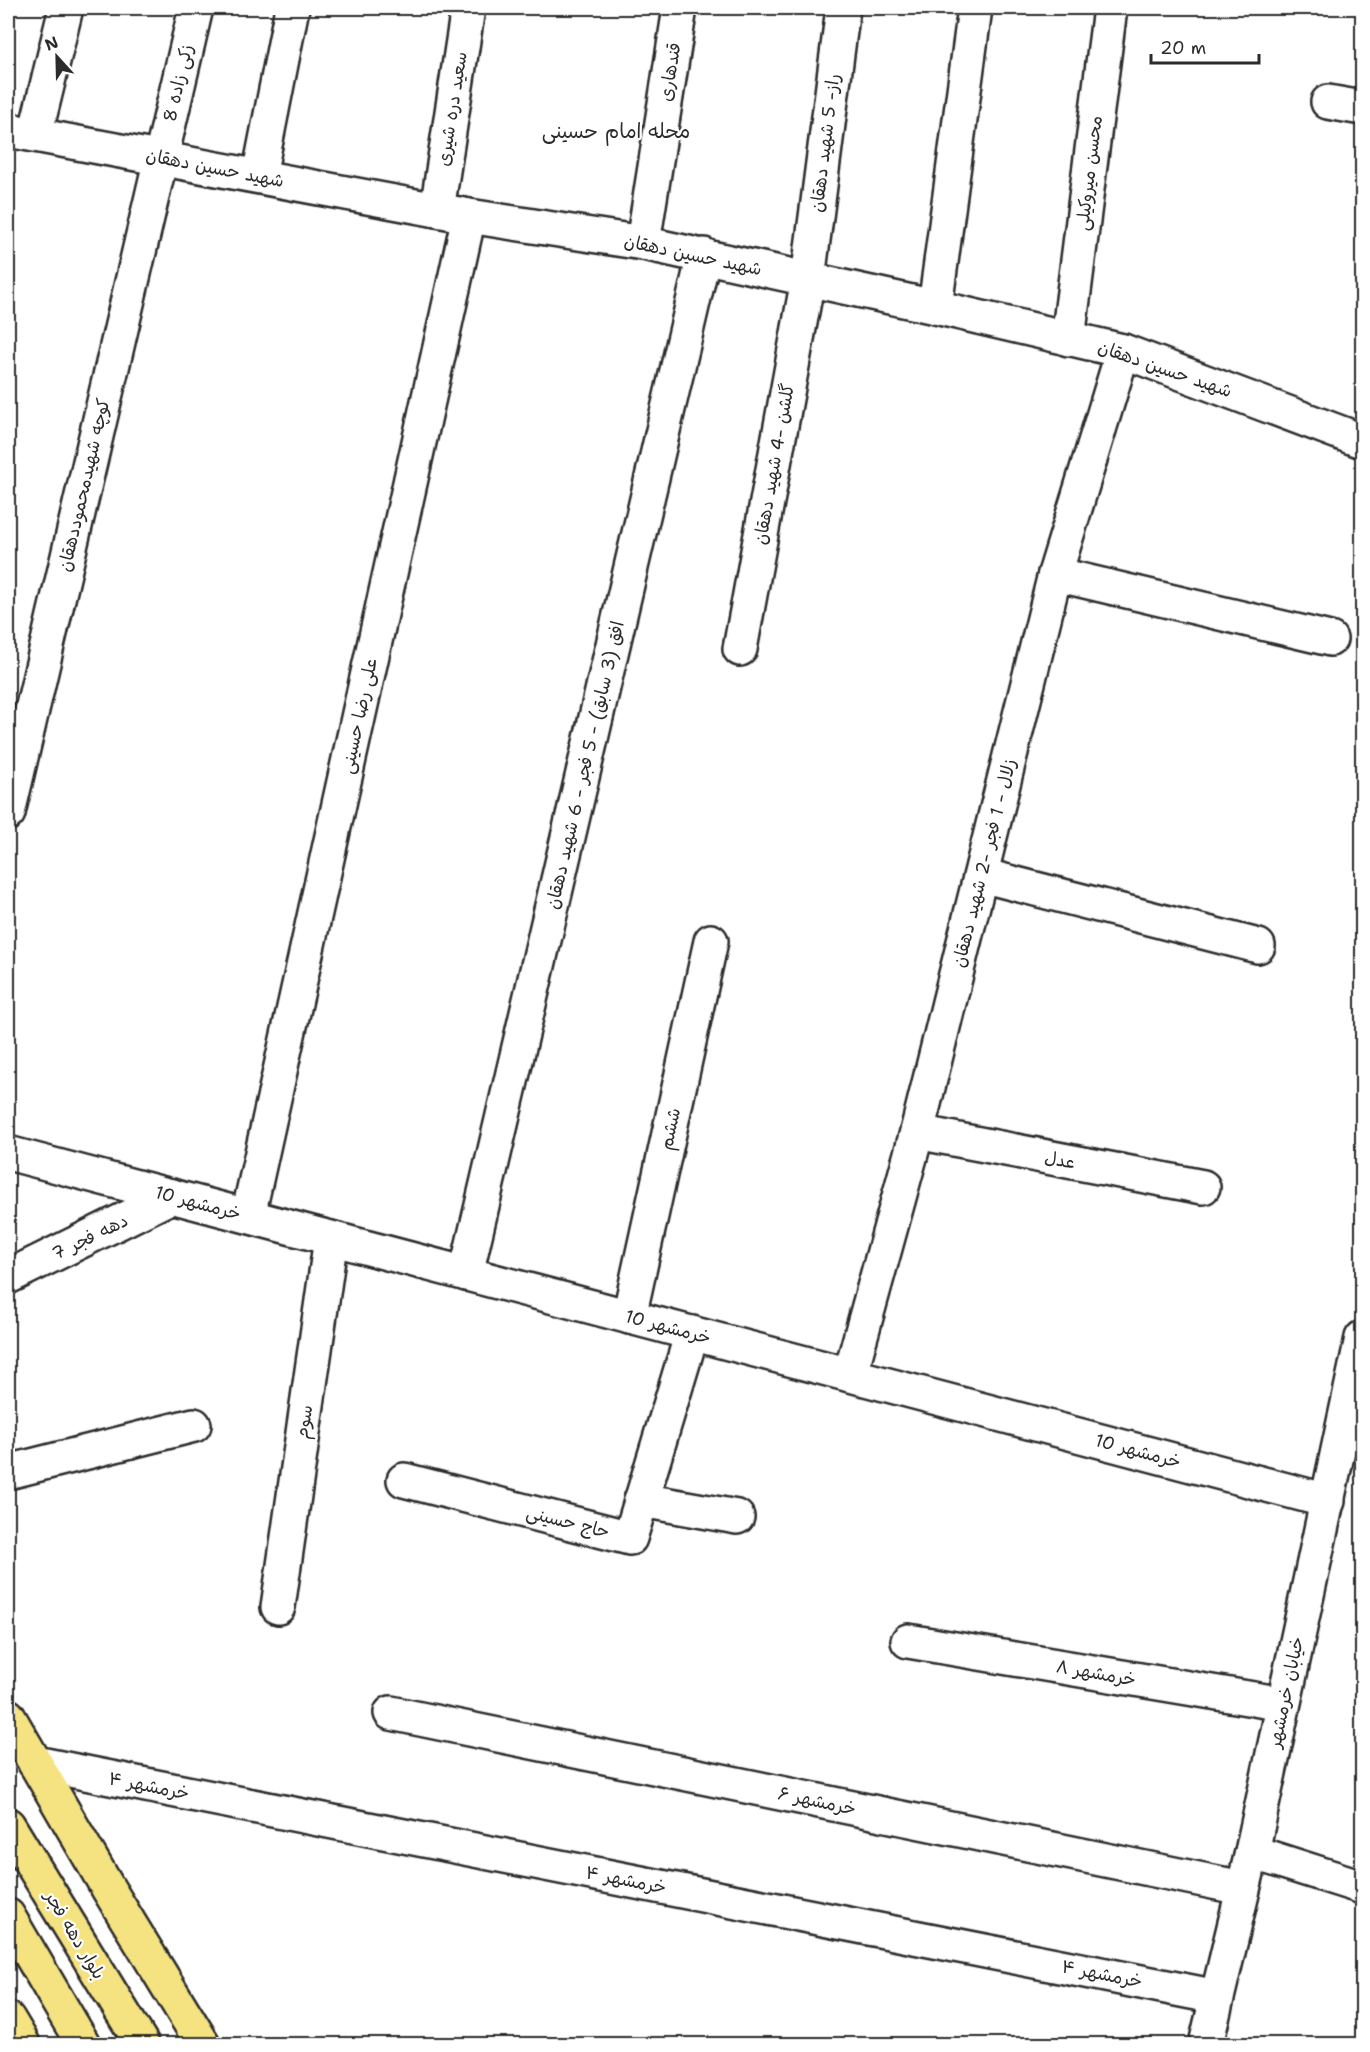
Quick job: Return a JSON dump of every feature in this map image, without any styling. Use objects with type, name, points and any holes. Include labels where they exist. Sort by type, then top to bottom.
[{"type":"main road","points":[[8,1716],[109,1890],[203,2044]]},
{"type":"main road","name":"بلوار دهه فجر","points":[[8,1825],[142,2044]]},
{"type":"main road","points":[[8,1916],[83,2044]]},
{"type":"main road","points":[[8,2019],[23,2044]]},
{"type":"street","points":[[21,132],[66,8]]},
{"type":"street","name":"زکی زاده 8","points":[[160,158],[196,8]]},
{"type":"street","points":[[259,176],[292,8]]},
{"type":"street","name":"سعید دره شیری","points":[[437,210],[468,8]]},
{"type":"street","name":"قندهاری","points":[[643,243],[680,8]]},
{"type":"street","name":"راز- 5 شهید دهقان","points":[[808,279],[843,8]]},
{"type":"street","points":[[935,307],[975,8]]},
{"type":"street","name":"محسن میروکیلی","points":[[1068,339],[1110,8]]},
{"type":"street","points":[[1328,102],[1362,108]]},
{"type":"street","name":"شهید حسین دهقان","points":[[21,132],[469,216],[643,243],[935,307],[1123,351],[1362,441]]},
{"type":"street","name":"کوچه شهیدمحموددهقان","points":[[8,813],[160,158]]},
{"type":"street","name":"علی رضا حسینی","points":[[248,1216],[469,216]]},
{"type":"street","name":"افق (3 سابق) - 5 فجر - 6 شهید دهقان","points":[[466,1274],[704,255]]},
{"type":"street","name":"گلشن -4 شهید دهقان","points":[[740,649],[808,279]]},
{"type":"street","name":"زلال - 1 فجر -2 شهید دهقان","points":[[850,1376],[917,1132],[1055,574],[1123,351]]},
{"type":"street","points":[[1055,574],[1330,639]]},
{"type":"street","points":[[981,875],[1258,946]]},
{"type":"street","name":"ششم","points":[[629,1317],[711,941]]},
{"type":"street","name":"عدل","points":[[917,1132],[1203,1187]]},
{"type":"street","name":"خرمشهر 10","points":[[8,1153],[1328,1501]]},
{"type":"street","name":"دهه فجر 7","points":[[8,1277],[172,1196]]},
{"type":"street","name":"سوم","points":[[278,1607],[331,1238]]},
{"type":"street","name":"حاج حسینی","points":[[404,1480],[630,1538],[692,1334]]},
{"type":"street","name":"خیابان خرمشهر","points":[[1206,2044],[1252,1852],[1362,1338]]},
{"type":"street","points":[[8,1472],[194,1425]]},
{"type":"street","points":[[641,1500],[737,1517]]},
{"type":"street","name":"خرمشهر ۸","points":[[908,1641],[1283,1704]]},
{"type":"street","name":"خرمشهر ۶","points":[[391,1713],[1242,1888]]},
{"type":"street","name":"خرمشهر ۴","points":[[34,1763],[1217,1997]]},
{"type":"street","points":[[1252,1852],[1362,1887]]},
{"type":"district","name":"محله امام حسینی","points":[[616,131]]}]
